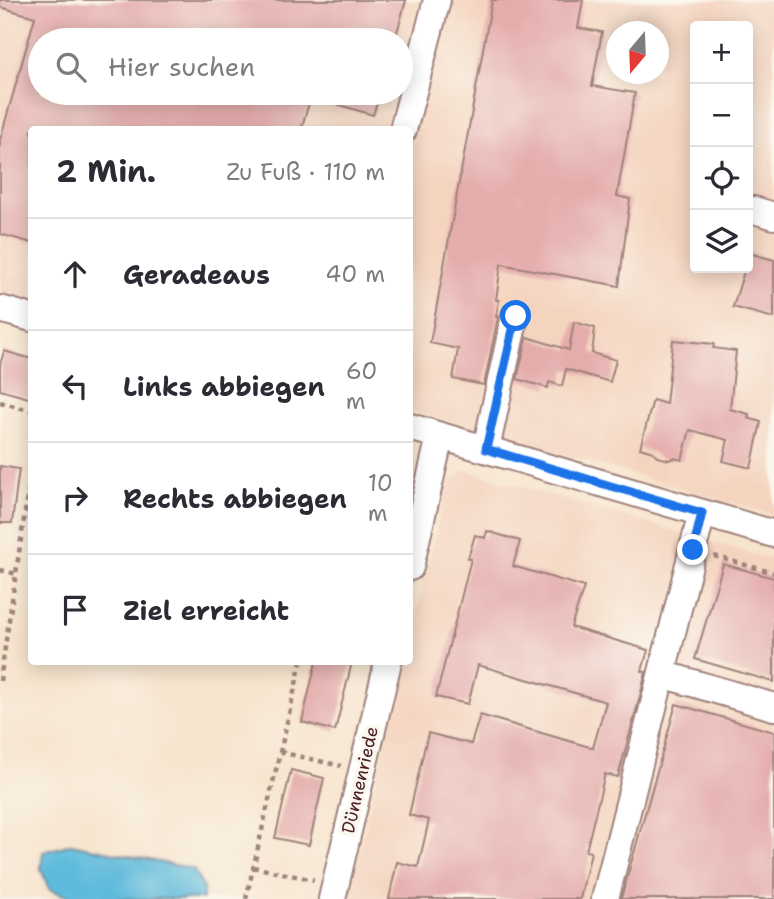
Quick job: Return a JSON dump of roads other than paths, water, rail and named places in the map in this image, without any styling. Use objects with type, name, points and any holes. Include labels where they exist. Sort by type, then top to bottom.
[{"type":"street","points":[[413,93],[438,0]]},
{"type":"street","points":[[404,126],[410,105]]},
{"type":"street","points":[[0,309],[28,317]]},
{"type":"street","points":[[486,449],[516,316]]},
{"type":"street","points":[[413,428],[774,534]]},
{"type":"street","points":[[413,554],[440,436]]},
{"type":"street","points":[[606,899],[702,513]]},
{"type":"street","name":"Dünnenriede","points":[[334,892],[387,665]]},
{"type":"street","points":[[662,674],[774,707]]},
{"type":"water","points":[[71,844],[193,869],[203,887],[203,899],[74,899],[49,889],[41,869],[43,852]]}]
